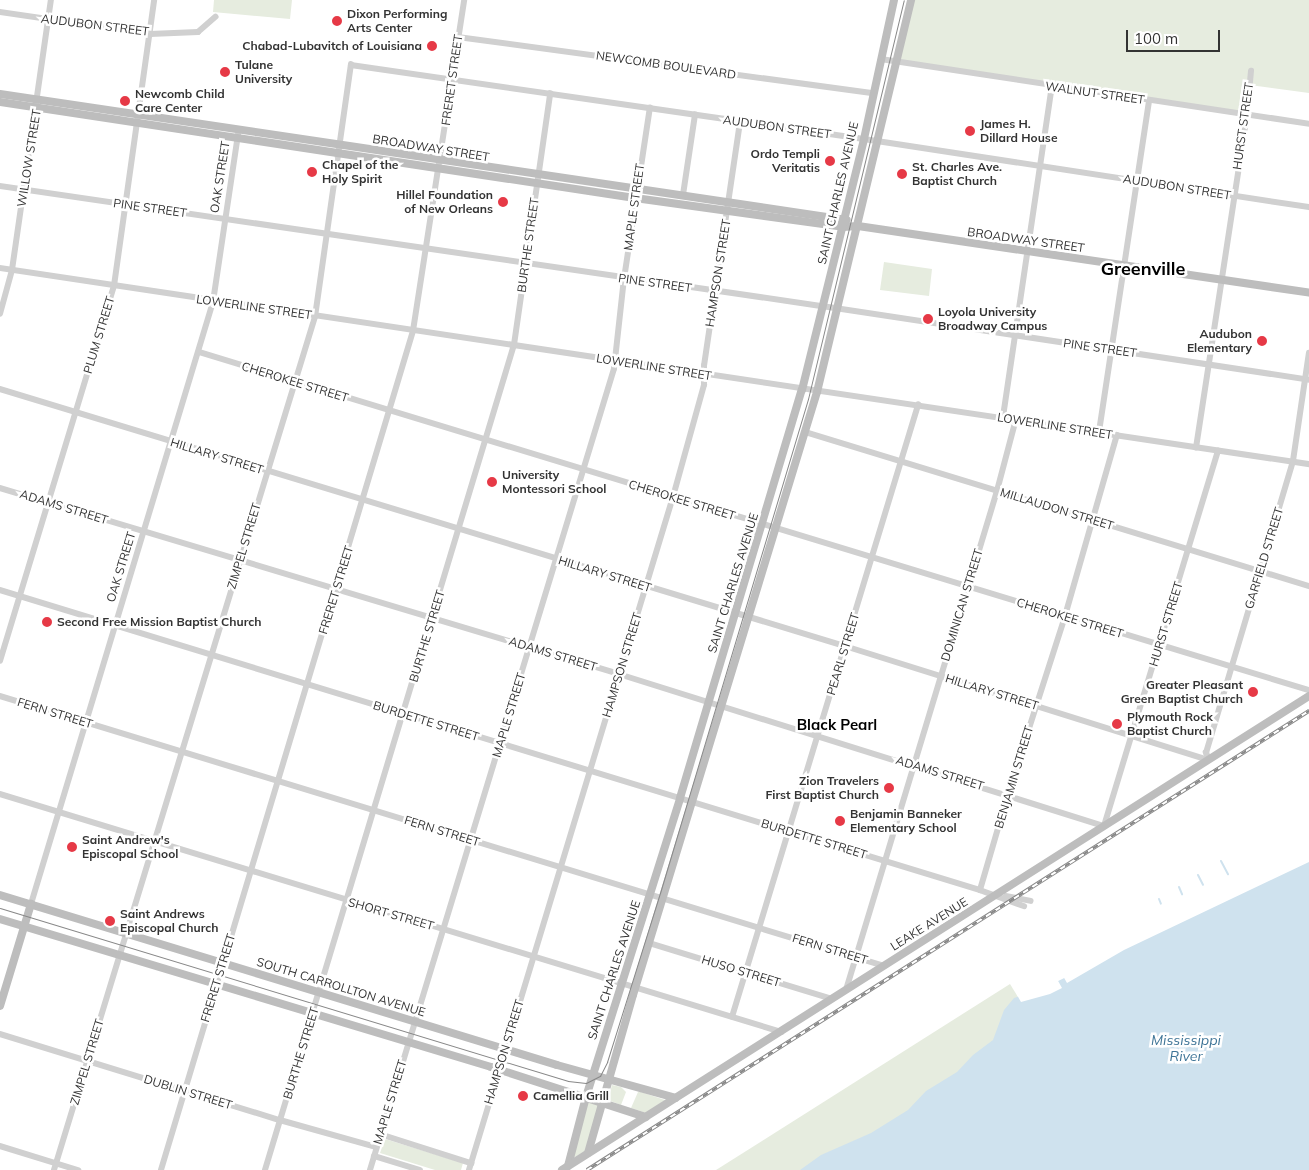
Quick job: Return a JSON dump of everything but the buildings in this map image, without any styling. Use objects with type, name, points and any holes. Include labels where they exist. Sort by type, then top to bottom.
[{"type":"main road","name":"SAINT CHARLES AVENUE","points":[[565,1168],[680,798],[802,390],[864,139],[894,0]]},
{"type":"main road","name":"SAINT CHARLES AVENUE","points":[[588,1153],[635,988],[805,432],[858,226],[876,141],[911,0]]},
{"type":"main road","name":"BROADWAY STREET","points":[[0,94],[37,104]]},
{"type":"main road","name":"BROADWAY STREET","points":[[0,102],[37,104],[439,164],[537,179],[635,198],[727,211],[844,223]]},
{"type":"main road","name":"BROADWAY STREET","points":[[537,179],[637,188],[728,202],[858,226],[1309,293]]},
{"type":"main road","name":"LEAKE AVENUE","points":[[565,1168],[1309,696]]},
{"type":"main road","name":"SOUTH CARROLLTON AVENUE","points":[[0,895],[557,1065],[676,1098]]},
{"type":"main road","name":"OAK STREET","points":[[0,1006],[31,904]]},
{"type":"main road","points":[[0,919],[313,1012],[646,1117]]},
{"type":"street","name":"WILLOW STREET","points":[[0,314],[12,270],[51,0]]},
{"type":"street","name":"PLUM STREET","points":[[0,661],[114,286],[154,0]]},
{"type":"street","name":"FRERET STREET","points":[[160,1170],[364,501],[413,331],[464,0]]},
{"type":"street","name":"AUDUBON STREET","points":[[0,12],[150,34],[198,32],[215,17]]},
{"type":"street","name":"NEWCOMB BOULEVARD","points":[[458,37],[873,93]]},
{"type":"street","name":"WALNUT STREET","points":[[880,59],[1052,87],[1309,124]]},
{"type":"street","name":"AUDUBON STREET","points":[[338,149],[351,65],[864,139],[1309,207]]},
{"type":"street","name":"HURST STREET","points":[[1196,448],[1233,195],[1247,115],[1251,71]]},
{"type":"street","points":[[1003,418],[1052,87]]},
{"type":"street","name":"BURTHE STREET","points":[[265,1170],[514,345],[550,94]]},
{"type":"street","points":[[1099,432],[1149,101]]},
{"type":"street","name":"MAPLE STREET","points":[[370,1170],[557,560],[614,360],[635,198],[650,108]]},
{"type":"street","points":[[683,195],[695,115]]},
{"type":"street","name":"HAMPSON STREET","points":[[469,1170],[504,1048],[673,497],[705,375],[715,291],[740,122]]},
{"type":"street","name":"OAK STREET","points":[[31,904],[213,302],[238,134]]},
{"type":"street","name":"ZIMPEL STREET","points":[[54,1170],[315,316],[338,149]]},
{"type":"street","name":"PINE STREET","points":[[0,186],[624,279],[837,308],[1307,380]]},
{"type":"street","name":"LOWERLINE STREET","points":[[0,268],[213,302],[514,345],[802,390],[1016,419],[1309,464]]},
{"type":"street","name":"CHEROKEE STREET","points":[[199,352],[1309,690]]},
{"type":"street","name":"GARFIELD STREET","points":[[1209,760],[1206,752],[1293,461],[1307,380],[1309,353]]},
{"type":"street","name":"HILLARY STREET","points":[[0,389],[1132,734],[1209,760]]},
{"type":"street","name":"PEARL STREET","points":[[732,1017],[918,405]]},
{"type":"street","name":"DOMINICAN STREET","points":[[846,990],[997,491],[1016,419]]},
{"type":"street","name":"MILLAUDON STREET","points":[[805,432],[1309,586]]},
{"type":"street","name":"BENJAMIN STREET","points":[[980,890],[1008,794],[1065,616],[1117,436]]},
{"type":"street","name":"HURST STREET","points":[[1104,826],[1218,450]]},
{"type":"street","name":"ADAMS STREET","points":[[0,488],[619,674],[1008,794],[1104,826]]},
{"type":"street","name":"BURDETTE STREET","points":[[0,590],[210,656],[997,895]]},
{"type":"street","name":"FERN STREET","points":[[0,696],[884,966]]},
{"type":"street","name":"SHORT STREET","points":[[0,794],[251,870],[346,901],[782,1032]]},
{"type":"street","points":[[997,895],[1017,897],[1031,901]]},
{"type":"street","points":[[997,895],[1024,906]]},
{"type":"street","name":"HUSO STREET","points":[[649,943],[832,999]]},
{"type":"street","name":"DUBLIN STREET","points":[[0,1034],[280,1120],[375,1151],[420,1170]]},
{"type":"street","points":[[380,1134],[471,1162]]},
{"type":"street","points":[[0,1146],[78,1170]]},
{"type":"shaded area","points":[[214,0],[292,0],[290,19],[213,12]]},
{"type":"shaded area","points":[[914,0],[1309,0],[1309,93],[1250,85],[1246,113],[899,61]]},
{"type":"shaded area","points":[[884,262],[932,269],[929,296],[880,290]]},
{"type":"shaded area","points":[[1010,984],[1021,1002],[1004,1042],[903,1117],[802,1170],[716,1170]]},
{"type":"shaded area","points":[[612,1085],[621,1087],[626,1092],[621,1105],[608,1100]]},
{"type":"shaded area","points":[[638,1092],[665,1100],[646,1113],[631,1108]]},
{"type":"shaded area","points":[[587,1101],[600,1104],[587,1150],[573,1158]]},
{"type":"shaded area","points":[[385,1139],[463,1163],[461,1170],[435,1170],[380,1153]]},
{"type":"water","name":"Mississippi River","points":[[1309,857],[1309,1170],[800,1170],[821,1155],[871,1133],[908,1110],[926,1091],[957,1072],[973,1055],[993,1040],[1004,1010],[1014,998],[1042,989]]},
{"type":"pier","points":[[1309,855],[1309,862],[1124,950],[1067,983],[1063,976],[1116,943]]},
{"type":"pier","points":[[1057,979],[1062,988],[1050,994],[1021,1002],[1017,995],[1025,994]]},
{"type":"waterway","points":[[1221,861],[1228,874]]},
{"type":"waterway","points":[[1198,875],[1203,885]]},
{"type":"waterway","points":[[1179,887],[1182,894]]},
{"type":"waterway","points":[[1159,899],[1161,904]]},
{"type":"tram line","points":[[0,908],[568,1081],[586,1083],[600,1076],[607,1062],[660,893],[808,399],[904,0]]},
{"type":"railway","points":[[587,1170],[1309,711]]},
{"type":"place","name":"Dixon Performing Arts Center","points":[[337,21]]},
{"type":"place","name":"Chabad-Lubavitch of Louisiana","points":[[432,46]]},
{"type":"place","name":"Tulane University","points":[[225,72]]},
{"type":"place","name":"Newcomb Child Care Center","points":[[125,101]]},
{"type":"place","name":"James H. Dillard House","points":[[970,131]]},
{"type":"place","name":"Ordo Templi Veritatis","points":[[830,161]]},
{"type":"place","name":"Chapel of the Holy Spirit","points":[[312,172]]},
{"type":"place","name":"St. Charles Ave. Baptist Church","points":[[902,174]]},
{"type":"place","name":"Hillel Foundation of New Orleans","points":[[503,202]]},
{"type":"place","name":"Loyola University Broadway Campus","points":[[928,319]]},
{"type":"place","name":"Audubon Elementary","points":[[1262,341]]},
{"type":"place","name":"University Montessori School","points":[[492,482]]},
{"type":"place","name":"Second Free Mission Baptist Church","points":[[47,622]]},
{"type":"place","name":"Greater Pleasant Green Baptist Church","points":[[1253,692]]},
{"type":"place","name":"Plymouth Rock Baptist Church","points":[[1117,724]]},
{"type":"place","name":"Zion Travelers First Baptist Church","points":[[889,788]]},
{"type":"place","name":"Benjamin Banneker Elementary School","points":[[840,821]]},
{"type":"place","name":"Saint Andrew's Episcopal School","points":[[72,847]]},
{"type":"place","name":"Saint Andrews Episcopal Church","points":[[110,921]]},
{"type":"place","name":"Camellia Grill","points":[[523,1096]]},
{"type":"district","name":"Greenville","points":[[1143,269]]},
{"type":"district","name":"Black Pearl","points":[[837,725]]}]
